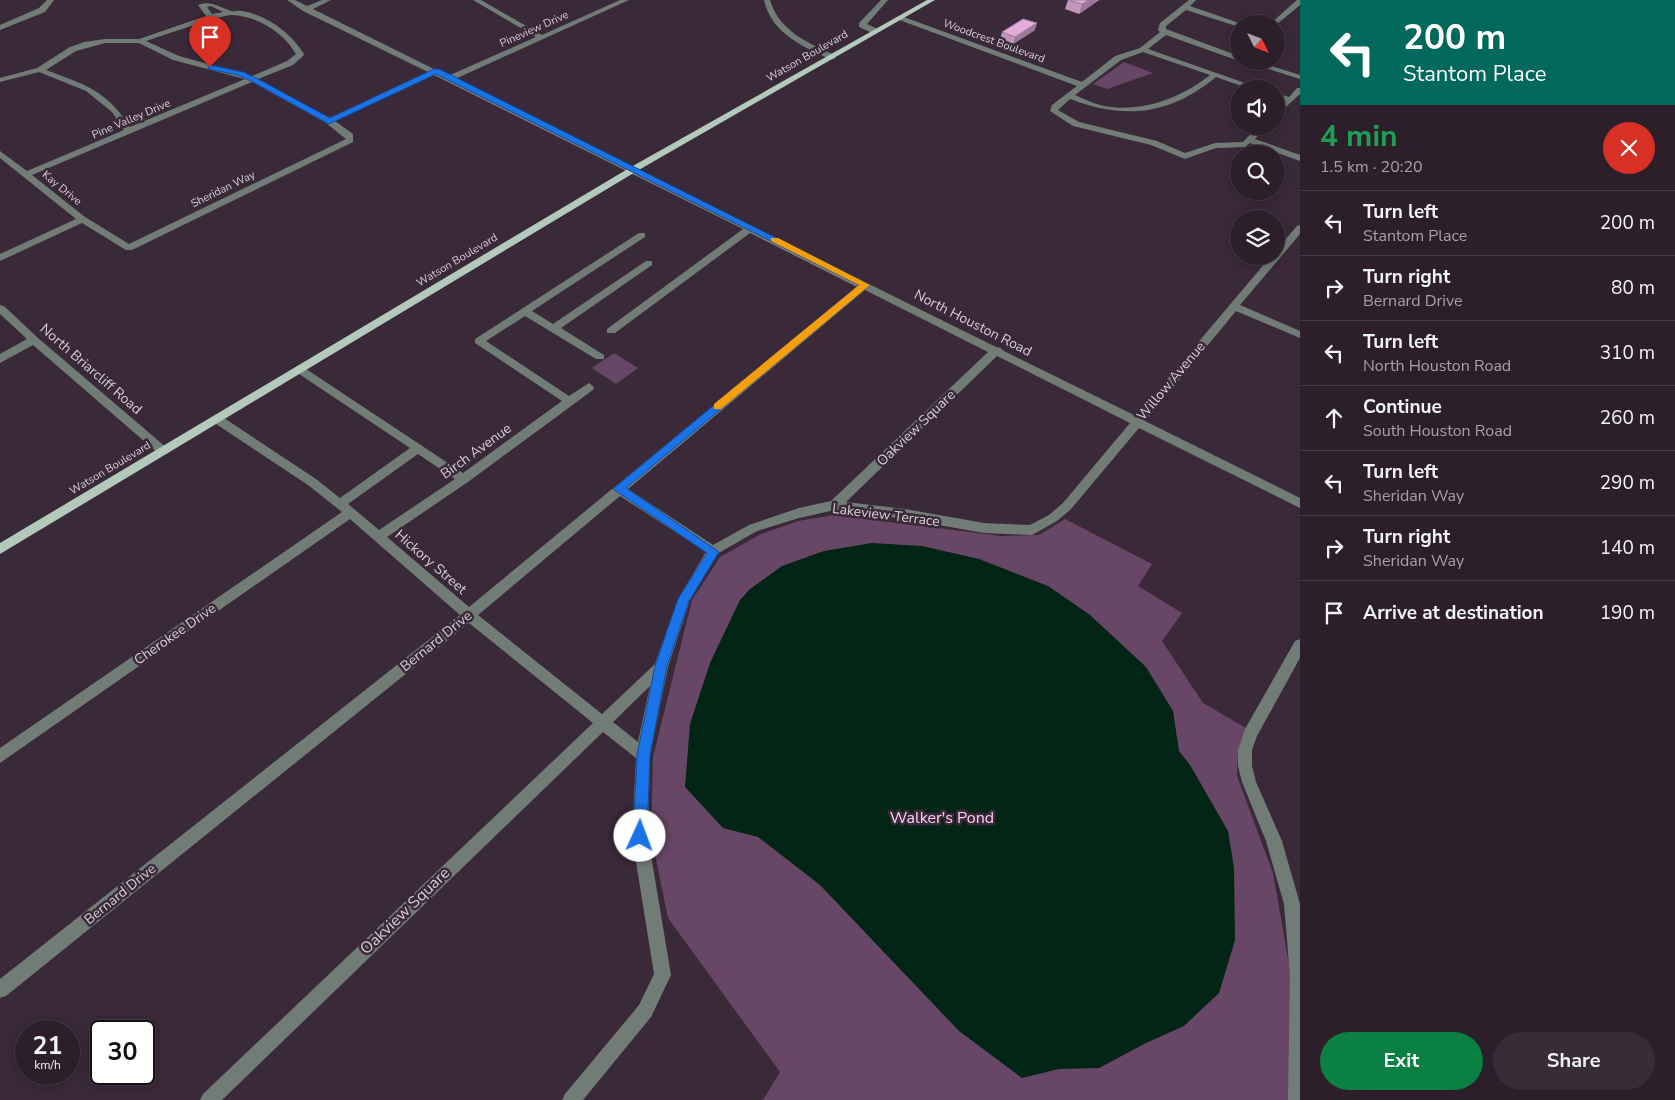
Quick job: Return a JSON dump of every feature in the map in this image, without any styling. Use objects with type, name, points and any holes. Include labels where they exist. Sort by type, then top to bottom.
[{"type":"main road","name":"Watson Boulevard","points":[[0,549],[634,170],[932,0]]},
{"type":"street","points":[[0,28],[42,10],[52,0]]},
{"type":"street","name":"North Houston Road","points":[[290,0],[997,350],[1300,503]]},
{"type":"street","points":[[306,9],[328,0]]},
{"type":"street","points":[[476,0],[542,38]]},
{"type":"street","name":"Pineview Drive","points":[[450,78],[626,0]]},
{"type":"street","points":[[767,0],[772,15],[785,30],[802,42],[832,56]]},
{"type":"street","points":[[875,31],[862,25],[886,0]]},
{"type":"street","points":[[1193,0],[1162,27],[1165,32],[1230,56]]},
{"type":"street","points":[[1282,15],[1300,0]]},
{"type":"street","points":[[210,17],[202,5],[212,4],[230,12]]},
{"type":"street","points":[[1185,6],[1230,21]]},
{"type":"street","points":[[1287,11],[1300,15]]},
{"type":"street","name":"Pine Valley Drive","points":[[0,80],[40,70],[73,49],[87,44],[112,41],[140,41],[230,12],[242,13],[265,21],[292,41],[299,50],[300,54],[290,64],[27,174]]},
{"type":"street","name":"Woodcrest Boulevard","points":[[898,18],[1082,84]]},
{"type":"street","points":[[1165,32],[1143,50],[1124,54],[1082,84],[1054,111],[1063,118],[1089,129],[1154,142],[1185,156],[1215,146],[1241,146],[1254,135]]},
{"type":"street","name":"Sheridan Way","points":[[82,219],[129,248],[350,140],[350,136],[329,121],[254,80],[233,72],[176,58],[140,41]]},
{"type":"street","points":[[1143,50],[1233,80]]},
{"type":"street","points":[[40,70],[89,89],[115,110],[130,132]]},
{"type":"street","points":[[1277,70],[1300,77]]},
{"type":"street","points":[[329,121],[436,71]]},
{"type":"street","points":[[1070,96],[1103,108],[1141,108],[1188,94],[1216,74]]},
{"type":"street","points":[[1285,105],[1300,90]]},
{"type":"street","points":[[1285,98],[1290,100]]},
{"type":"street","points":[[1249,140],[1300,158]]},
{"type":"street","points":[[0,154],[27,174]]},
{"type":"street","name":"Kay Drive","points":[[27,174],[82,219]]},
{"type":"street","points":[[0,258],[82,219]]},
{"type":"street","points":[[611,331],[751,228]]},
{"type":"street","name":"Willow Avenue","points":[[1285,246],[1300,228]]},
{"type":"street","points":[[569,401],[479,341],[642,235]]},
{"type":"street","points":[[554,328],[648,263]]},
{"type":"street","name":"Willow Avenue","points":[[1067,506],[1268,265]]},
{"type":"street","name":"Bernard Drive","points":[[0,990],[469,615],[865,285]]},
{"type":"street","points":[[1234,306],[1300,334]]},
{"type":"street","name":"North Briarcliff Road","points":[[0,308],[34,340],[163,451]]},
{"type":"street","points":[[525,311],[600,357]]},
{"type":"street","points":[[0,359],[34,340]]},
{"type":"street","name":"Oakview Square","points":[[834,505],[997,350]]},
{"type":"street","points":[[300,369],[464,479]]},
{"type":"street","name":"Birch Avenue","points":[[379,536],[464,479],[589,387]]},
{"type":"street","name":"Hickory Street","points":[[217,419],[312,482],[379,536],[469,615],[643,755]]},
{"type":"street","name":"Cherokee Drive","points":[[0,756],[345,509],[417,448]]},
{"type":"street","points":[[618,489],[713,552]]},
{"type":"street","name":"Lakeview Terrace","points":[[571,1100],[645,1011],[663,975],[640,836],[643,755],[661,666],[684,599],[713,552],[754,528],[799,513],[834,505],[905,514],[984,528],[1032,530],[1053,518],[1067,506]]},
{"type":"street","points":[[1297,1100],[1299,976],[1292,904],[1274,841],[1249,782],[1245,766],[1245,750],[1250,734],[1300,645]]},
{"type":"street","name":"Lakeview Terrace","points":[[602,722],[661,666]]},
{"type":"street","name":"Oakview Square","points":[[209,1100],[602,722]]},
{"type":"green space","points":[[1124,62],[1153,73],[1107,89],[1093,84]]},
{"type":"green space","points":[[614,353],[638,368],[616,384],[592,368]]},
{"type":"green space","name":"Walker's Pond","points":[[834,515],[1001,536],[1039,535],[1065,519],[1152,564],[1138,586],[1182,613],[1162,641],[1203,703],[1246,728],[1238,751],[1237,776],[1273,873],[1292,981],[1290,1100],[763,1100],[780,1072],[668,918],[651,835],[653,757],[692,600],[720,557],[761,534],[798,521]]},
{"type":"shaded area","name":"Walker's Pond","points":[[872,543],[922,546],[979,559],[1048,586],[1090,615],[1146,667],[1173,711],[1179,751],[1190,765],[1228,831],[1234,868],[1235,940],[1219,993],[1184,1026],[1146,1043],[1099,1068],[1059,1069],[1022,1078],[959,1031],[820,885],[758,837],[723,828],[685,787],[690,724],[710,663],[740,600],[750,589],[782,566],[824,551]]},
{"type":"building","points":[[1068,0],[1089,0],[1082,4]]},
{"type":"building","points":[[1023,19],[1037,23],[1015,37],[1002,32]]},
{"type":"slow traffic","points":[[718,407],[865,285],[774,240]]},
{"type":"route","points":[[210,67],[240,74],[254,80],[329,121],[436,71],[865,285],[618,489],[713,552],[699,571],[684,599],[661,666],[643,755],[640,836]]}]
